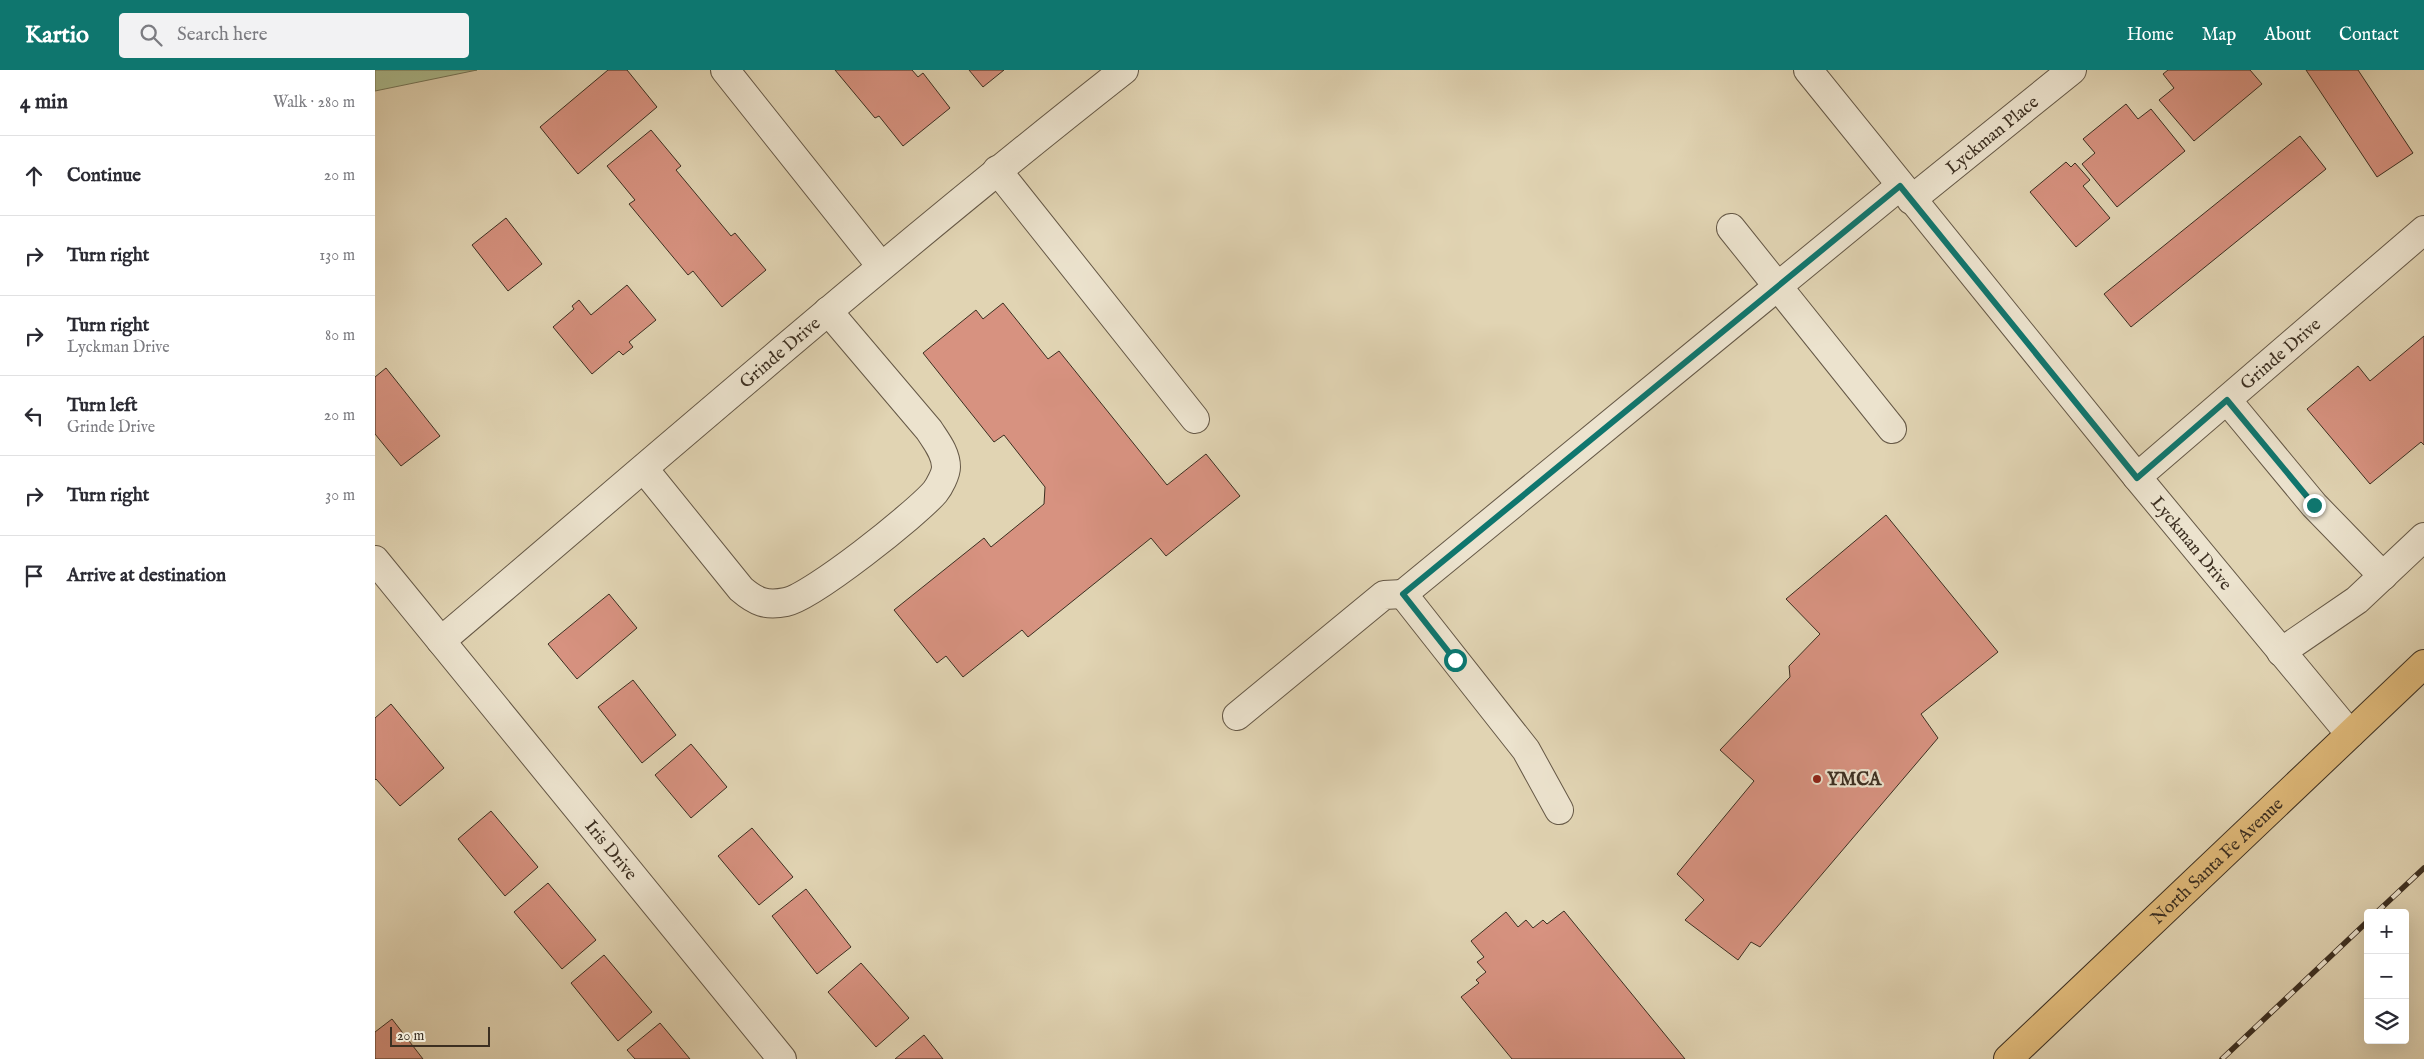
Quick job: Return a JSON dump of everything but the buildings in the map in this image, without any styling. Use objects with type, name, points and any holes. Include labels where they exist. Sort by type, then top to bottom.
[{"type":"main road","name":"North Santa Fe Avenue","points":[[2008,1059],[2424,664]]},
{"type":"street","points":[[725,70],[881,266]]},
{"type":"street","name":"Grinde Drive","points":[[441,641],[881,266],[997,170],[1124,70]]},
{"type":"street","name":"Lyckman Drive","points":[[1808,70],[1905,193],[2137,478],[2350,734]]},
{"type":"street","name":"Lyckman Place","points":[[1403,594],[1778,286],[2072,70]]},
{"type":"street","points":[[997,170],[1195,419]]},
{"type":"street","points":[[1731,228],[1892,429]]},
{"type":"street","name":"Grinde Drive","points":[[2137,478],[2424,230]]},
{"type":"street","points":[[643,469],[741,590],[755,602],[787,602],[810,592],[905,521],[937,490],[946,468],[942,450],[929,430],[828,311]]},
{"type":"street","points":[[2227,400],[2314,505],[2383,576]]},
{"type":"street","points":[[2281,652],[2357,600],[2424,537]]},
{"type":"street","name":"Iris Drive","points":[[375,560],[782,1059]]},
{"type":"street","points":[[1237,716],[1384,595],[1403,594],[1526,750],[1559,810]]},
{"type":"green space","points":[[375,70],[477,70],[375,91]]},
{"type":"railway","points":[[2380,909],[2424,868]]},
{"type":"railway","points":[[2222,1059],[2364,925]]},
{"type":"place","name":"YMCA","points":[[1817,779]]},
{"type":"route","points":[[1455,660],[1403,594],[1900,186],[2137,478],[2227,400],[2314,505]]}]
